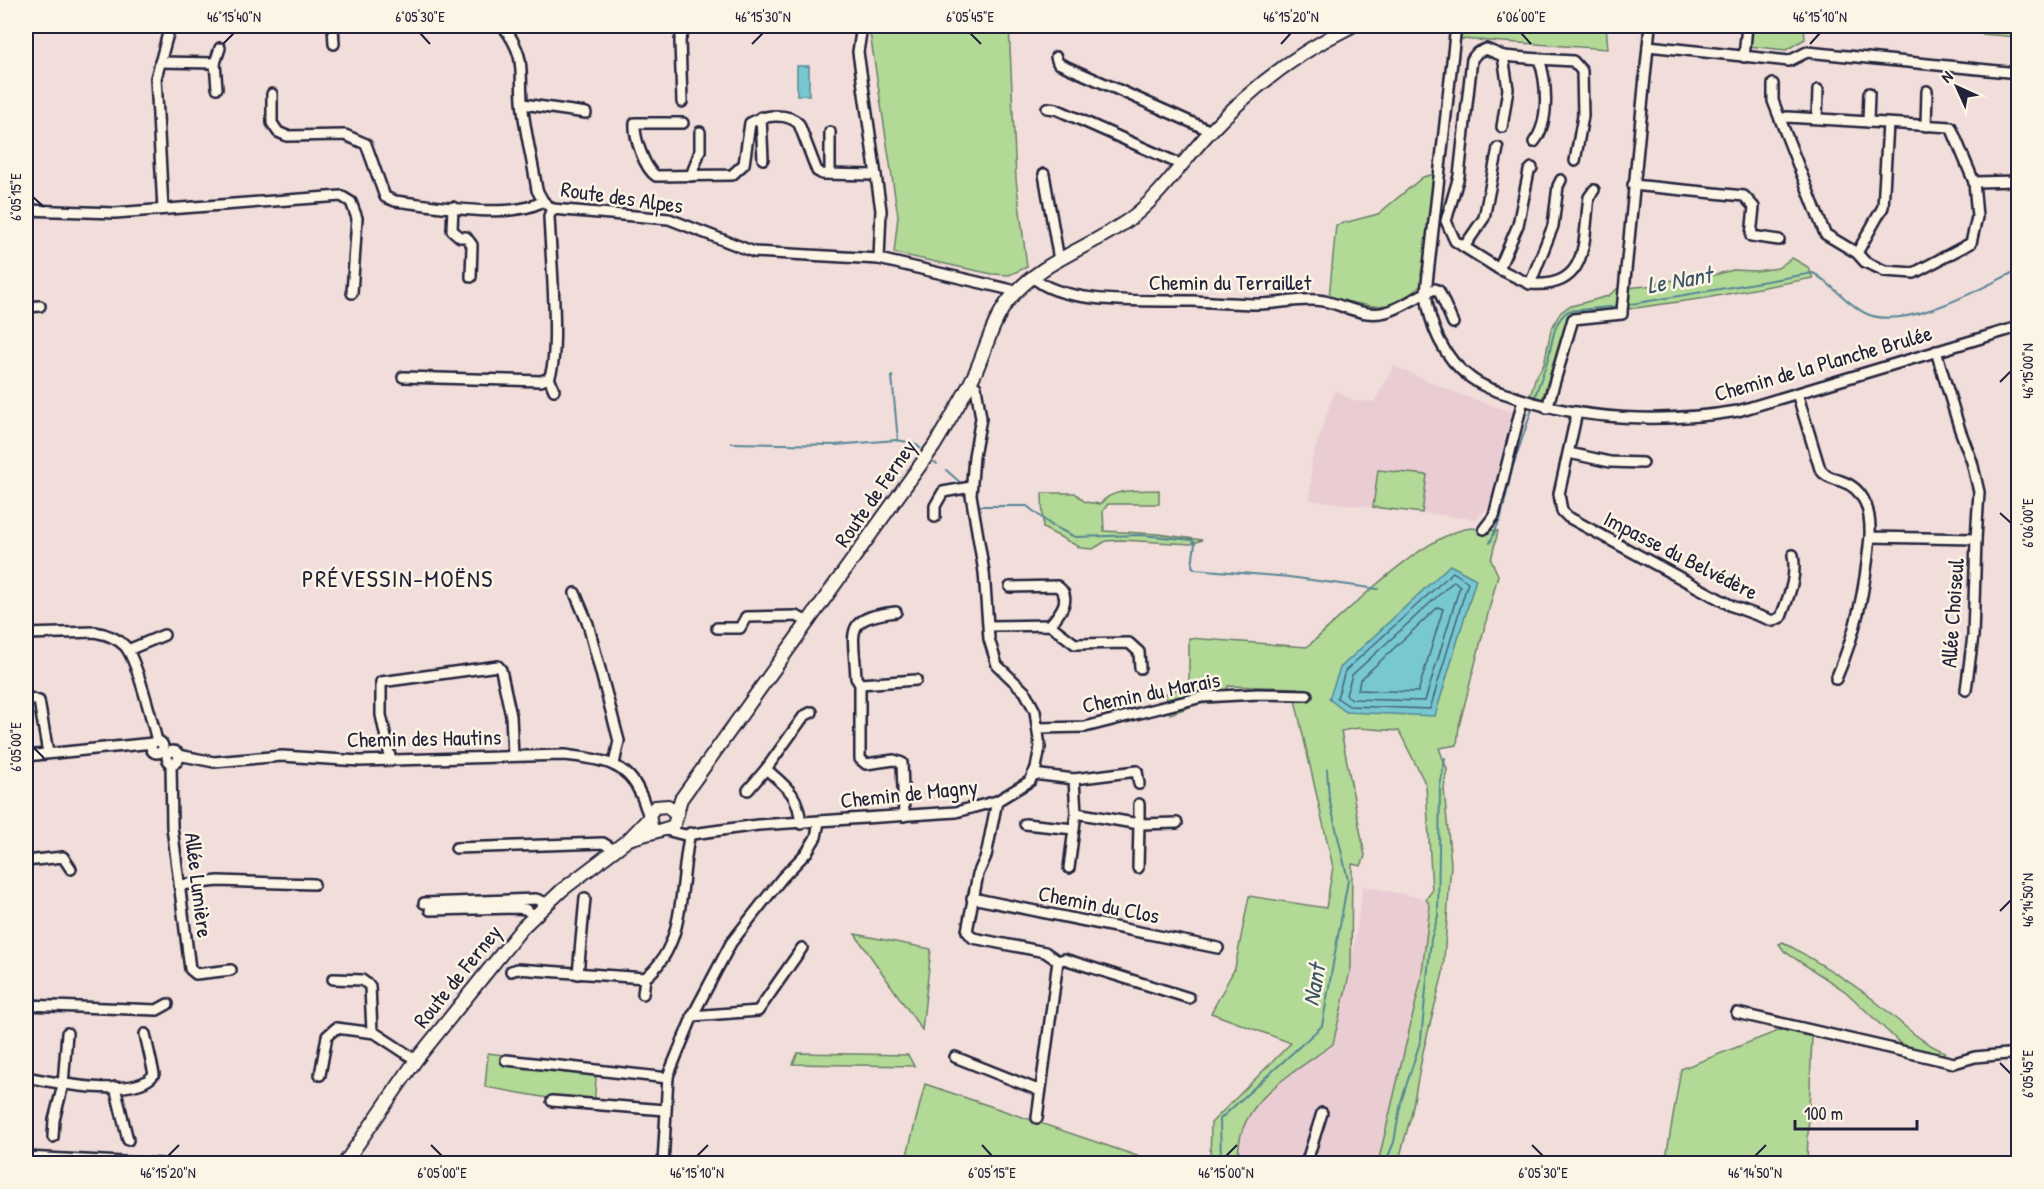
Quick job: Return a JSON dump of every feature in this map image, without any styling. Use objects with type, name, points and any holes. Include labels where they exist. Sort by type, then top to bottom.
[{"type":"main road","name":"Route de Ferney","points":[[344,1164],[416,1060],[534,915],[628,839],[655,807],[670,811],[681,799],[934,446],[970,384],[998,318],[1016,291],[1059,260],[1129,220],[1152,200],[1211,131],[1253,91],[1310,48],[1352,26]]},
{"type":"main road","points":[[649,816],[661,830],[673,826],[670,811]]},
{"type":"main road","name":"Route de Ferney","points":[[628,839],[661,830]]},
{"type":"street","points":[[163,209],[156,78],[170,26]]},
{"type":"street","points":[[333,26],[334,44]]},
{"type":"street","name":"Route des Alpes","points":[[503,26],[515,42],[522,62],[523,104],[537,190],[552,210],[669,219],[754,252],[879,259],[1016,291]]},
{"type":"street","points":[[682,102],[680,40],[686,26]]},
{"type":"street","points":[[862,26],[858,52],[881,210],[879,259]]},
{"type":"street","name":"Chemin de la Planche Brulée","points":[[1456,26],[1426,292],[1431,323],[1454,360],[1469,377],[1486,388],[1543,406],[1577,412],[1653,418],[1699,416],[1738,411],[2019,327]]},
{"type":"street","points":[[1543,406],[1573,319],[1622,314],[1650,26]]},
{"type":"street","points":[[1744,57],[1747,26]]},
{"type":"street","points":[[1648,46],[1789,61],[1807,52],[2019,73]]},
{"type":"street","points":[[217,88],[215,63],[220,48]]},
{"type":"street","points":[[1575,161],[1583,116],[1582,71],[1573,61],[1503,56],[1485,50],[1477,53],[1472,59],[1459,176],[1446,221],[1455,241],[1499,269],[1530,284],[1559,282],[1575,269],[1582,256],[1589,196],[1594,190]]},
{"type":"street","points":[[1502,127],[1508,89],[1503,56]]},
{"type":"street","points":[[1056,57],[1058,63],[1211,131]]},
{"type":"street","points":[[1534,142],[1539,136],[1545,96],[1545,80],[1539,59]]},
{"type":"street","points":[[160,62],[215,63]]},
{"type":"street","points":[[1773,84],[1773,101],[1780,119],[1825,234],[1857,253],[1865,262],[1884,271],[1914,273],[1971,243],[1977,217],[1974,182],[1951,127],[1817,118],[1786,117],[1780,119]]},
{"type":"street","points":[[1817,118],[1818,90]]},
{"type":"street","points":[[1926,126],[1927,91]]},
{"type":"street","points":[[1868,122],[1869,93]]},
{"type":"street","points":[[272,94],[272,123],[278,132],[287,136],[345,135],[357,139],[371,151],[376,179],[385,197],[395,201],[500,211],[535,206],[543,201]]},
{"type":"street","points":[[523,104],[586,113]]},
{"type":"street","points":[[1047,108],[1056,109],[1184,163]]},
{"type":"street","points":[[1075,111],[1184,163]]},
{"type":"street","points":[[683,123],[636,123],[635,131],[652,173],[656,176],[732,175],[739,170],[746,156],[750,123],[761,117],[794,118],[802,131],[817,171],[830,174],[876,175]]},
{"type":"street","points":[[761,117],[763,159]]},
{"type":"street","points":[[1857,253],[1883,207],[1888,124]]},
{"type":"street","points":[[1444,131],[1463,133]]},
{"type":"street","points":[[691,176],[700,151],[700,132]]},
{"type":"street","points":[[830,132],[830,174]]},
{"type":"street","points":[[1464,247],[1484,218],[1498,148]]},
{"type":"street","points":[[1499,269],[1518,225],[1529,171],[1533,168]]},
{"type":"street","points":[[1044,174],[1059,260]]},
{"type":"street","points":[[1530,284],[1553,226],[1558,186],[1562,180]]},
{"type":"street","points":[[1974,182],[2019,181]]},
{"type":"street","points":[[1633,185],[1744,195],[1754,207],[1750,236],[1779,240]]},
{"type":"street","points":[[26,210],[115,213],[341,196],[351,202],[357,218],[352,293]]},
{"type":"street","points":[[453,207],[452,230],[460,237],[466,237],[472,244],[471,277]]},
{"type":"street","points":[[403,377],[542,381],[549,378],[553,370],[555,321],[549,216],[552,210]]},
{"type":"street","name":"Chemin du Terraillet","points":[[1033,277],[1051,289],[1123,301],[1262,304],[1294,300],[1325,301],[1338,307],[1375,313],[1386,312],[1426,292]]},
{"type":"street","points":[[1426,292],[1435,289],[1439,291],[1454,323]]},
{"type":"street","points":[[26,307],[40,306]]},
{"type":"street","name":"Allée Choiseul","points":[[1936,351],[1972,462],[1978,492],[1973,643],[1966,690]]},
{"type":"street","points":[[549,378],[554,390]]},
{"type":"street","points":[[970,384],[976,387],[980,399],[981,418],[971,488],[972,511],[984,572],[993,657],[1028,696],[1038,728],[1040,747],[1033,774],[1074,779],[1137,771],[1139,784]]},
{"type":"street","points":[[1797,393],[1820,470],[1829,477],[1851,484],[1863,495],[1870,537],[1861,607],[1852,643],[1836,679]]},
{"type":"street","points":[[1484,529],[1494,516],[1526,401]]},
{"type":"street","name":"Impasse du Belvédère","points":[[1577,412],[1559,494],[1562,511],[1568,517],[1732,606],[1766,620],[1773,621],[1781,617],[1796,576],[1793,555]]},
{"type":"street","points":[[1569,453],[1610,462],[1643,463]]},
{"type":"street","points":[[935,517],[935,506],[943,492],[971,488]]},
{"type":"street","points":[[1870,537],[1976,539]]},
{"type":"street","points":[[1010,587],[1057,586],[1062,590],[1065,599],[1064,609],[1050,625]]},
{"type":"street","points":[[574,593],[588,624],[619,741],[614,764],[624,771],[640,792],[649,816]]},
{"type":"street","points":[[896,612],[869,615],[855,626],[856,678],[860,684],[860,759],[866,764],[894,760],[902,763],[904,816]]},
{"type":"street","points":[[717,628],[740,628],[746,617],[796,616],[809,622]]},
{"type":"street","points":[[988,626],[1050,625],[1075,644],[1129,643],[1139,652],[1140,668]]},
{"type":"street","points":[[26,634],[105,634],[123,644],[128,650],[164,635]]},
{"type":"street","name":"Allée Lumière","points":[[128,650],[165,752],[190,969],[196,974],[231,970]]},
{"type":"street","points":[[391,760],[381,715],[381,682],[498,666],[510,705],[513,756]]},
{"type":"street","points":[[860,684],[916,680]]},
{"type":"street","name":"Chemin du Marais","points":[[1038,728],[1085,727],[1202,697],[1258,694],[1308,695]]},
{"type":"street","points":[[26,697],[39,701],[43,711],[48,753]]},
{"type":"street","points":[[748,790],[804,716],[812,712]]},
{"type":"street","name":"Chemin des Hautins","points":[[26,756],[134,745],[214,762],[282,756],[391,760],[564,755],[614,764]]},
{"type":"street","points":[[766,769],[793,794],[799,803],[801,824]]},
{"type":"street","name":"Chemin de Magny","points":[[661,830],[680,835],[975,809],[997,801],[1024,785],[1033,774]]},
{"type":"street","points":[[1069,868],[1076,813],[1074,779]]},
{"type":"street","points":[[640,792],[670,811],[680,827],[690,833],[681,910],[666,952],[645,978],[643,994]]},
{"type":"street","points":[[997,801],[986,856],[978,874],[972,898],[967,923],[968,935],[985,942],[1045,952],[1058,961]]},
{"type":"street","points":[[1138,804],[1138,868]]},
{"type":"street","points":[[1076,813],[1139,824],[1177,823]]},
{"type":"street","points":[[663,1164],[668,1078],[692,1016],[731,943],[782,878],[807,852],[816,837],[819,822]]},
{"type":"street","points":[[1025,824],[1074,829]]},
{"type":"street","points":[[456,849],[603,843],[614,850]]},
{"type":"street","points":[[26,861],[63,857],[70,869]]},
{"type":"street","points":[[179,885],[219,881],[314,884]]},
{"type":"street","points":[[579,974],[585,898]]},
{"type":"street","name":"Chemin du Clos","points":[[972,898],[1218,948]]},
{"type":"street","points":[[534,915],[525,909],[517,908],[427,906],[536,899],[547,903]]},
{"type":"street","points":[[692,1016],[758,1011],[802,948]]},
{"type":"street","points":[[1058,961],[1064,959],[1179,997],[1189,998]]},
{"type":"street","points":[[1037,1118],[1038,1090],[1058,961]]},
{"type":"street","points":[[511,971],[517,969],[645,978]]},
{"type":"street","points":[[333,979],[362,980],[370,986],[372,1032]]},
{"type":"street","points":[[26,1005],[157,1010],[168,1004]]},
{"type":"street","points":[[1737,1012],[1954,1064],[1975,1057],[2019,1053]]},
{"type":"street","points":[[320,1074],[330,1031],[336,1028],[372,1032],[388,1039],[416,1060]]},
{"type":"street","points":[[53,1137],[54,1120],[63,1084],[67,1033]]},
{"type":"street","points":[[26,1077],[86,1088],[139,1083],[152,1078],[154,1074],[146,1034]]},
{"type":"street","points":[[955,1057],[1038,1090]]},
{"type":"street","points":[[506,1060],[668,1078]]},
{"type":"street","points":[[115,1087],[128,1140]]},
{"type":"street","points":[[552,1101],[665,1110]]},
{"type":"street","points":[[1306,1164],[1322,1113]]},
{"type":"street","points":[[26,1157],[161,1164]]},
{"type":"shaded area","points":[[1394,366],[1463,396],[1512,412],[1488,508],[1476,519],[1310,500],[1312,459],[1335,390],[1354,401],[1374,402]]},
{"type":"shaded area","points":[[1363,886],[1426,899],[1430,905],[1421,980],[1378,1163],[1239,1163],[1237,1144],[1250,1112],[1262,1097],[1333,1043],[1351,967]]},
{"type":"green space","points":[[873,26],[1009,26],[1016,179],[1027,267],[1009,275],[992,274],[894,253],[898,216],[870,33]]},
{"type":"green space","points":[[1463,26],[1606,26],[1608,49],[1461,39]]},
{"type":"green space","points":[[1750,26],[1804,26],[1805,39],[1786,50],[1748,46]]},
{"type":"green space","points":[[1983,26],[2018,26],[2018,37],[1982,34]]},
{"type":"green space","points":[[1438,173],[1421,275],[1423,284],[1399,301],[1388,305],[1368,306],[1329,298],[1336,225],[1378,214],[1423,177]]},
{"type":"green space","points":[[1792,258],[1808,267],[1813,278],[1706,298],[1572,317],[1561,338],[1542,400],[1530,398],[1535,379],[1544,364],[1551,330],[1560,313],[1568,307],[1608,296],[1617,289],[1656,285],[1660,281],[1698,279],[1733,270],[1757,271],[1778,268]]},
{"type":"green space","points":[[1378,470],[1427,475],[1422,513],[1373,507]]},
{"type":"green space","points":[[1159,490],[1159,504],[1108,504],[1103,511],[1104,531],[1159,534],[1202,540],[1191,544],[1106,541],[1093,549],[1081,548],[1043,528],[1042,493],[1075,493],[1085,502],[1100,504],[1119,492]]},
{"type":"green space","points":[[1471,528],[1498,531],[1491,560],[1498,575],[1459,726],[1457,745],[1439,748],[1447,769],[1444,789],[1451,864],[1443,973],[1423,1052],[1411,1116],[1398,1163],[1378,1163],[1421,980],[1430,906],[1426,899],[1432,891],[1426,785],[1399,731],[1358,728],[1341,731],[1365,856],[1361,866],[1352,864],[1351,967],[1333,1044],[1283,1080],[1255,1108],[1245,1124],[1239,1142],[1239,1163],[1210,1163],[1211,1123],[1291,1043],[1211,1013],[1235,968],[1249,896],[1326,908],[1333,867],[1295,700],[1297,688],[1228,686],[1223,702],[1198,704],[1170,714],[1165,694],[1189,685],[1189,638],[1307,647],[1408,559],[1451,533]]},
{"type":"green space","points":[[855,934],[931,949],[922,1030]]},
{"type":"green space","points":[[1783,942],[1846,980],[1919,1038],[1945,1052],[1940,1056],[1914,1051],[1901,1044],[1845,991],[1785,952],[1779,944]]},
{"type":"green space","points":[[1783,1029],[1812,1035],[1807,1163],[1665,1164],[1681,1069]]},
{"type":"green space","points":[[488,1053],[588,1066],[596,1079],[594,1106],[485,1087]]},
{"type":"green space","points":[[798,1053],[908,1055],[914,1066],[793,1064]]},
{"type":"green space","points":[[925,1084],[1158,1163],[905,1163]]},
{"type":"water","points":[[797,66],[809,66],[809,95],[797,95]]},
{"type":"water","points":[[1450,565],[1476,579],[1435,716],[1346,712],[1329,699],[1340,668]]},
{"type":"waterway","name":"Le Nant","points":[[1626,305],[1813,273],[1867,314],[1884,318],[1903,317],[1944,305],[2018,270]]},
{"type":"waterway","name":"Le Nant","points":[[1534,401],[1554,333],[1563,316],[1568,311],[1620,306]]},
{"type":"waterway","points":[[892,376],[898,441]]},
{"type":"waterway","name":"Le Nant","points":[[1490,543],[1501,517],[1513,466],[1533,406]]},
{"type":"waterway","points":[[731,443],[835,445],[896,440],[914,443],[920,448]]},
{"type":"waterway","points":[[946,470],[962,484]]},
{"type":"waterway","points":[[976,506],[1027,506],[1051,525],[1075,537],[1141,535],[1192,540],[1195,543],[1192,566],[1195,569],[1289,577],[1378,589]]},
{"type":"waterway","name":"Nant","points":[[1385,1164],[1394,1142],[1401,1102],[1421,1039],[1431,939],[1438,916],[1440,786],[1445,758]]},
{"type":"waterway","name":"Nant","points":[[1221,1164],[1220,1119],[1322,1026],[1348,880],[1329,798],[1327,769]]},
{"type":"district","name":"PRÉVESSIN-MOËNS","points":[[398,578]]}]
